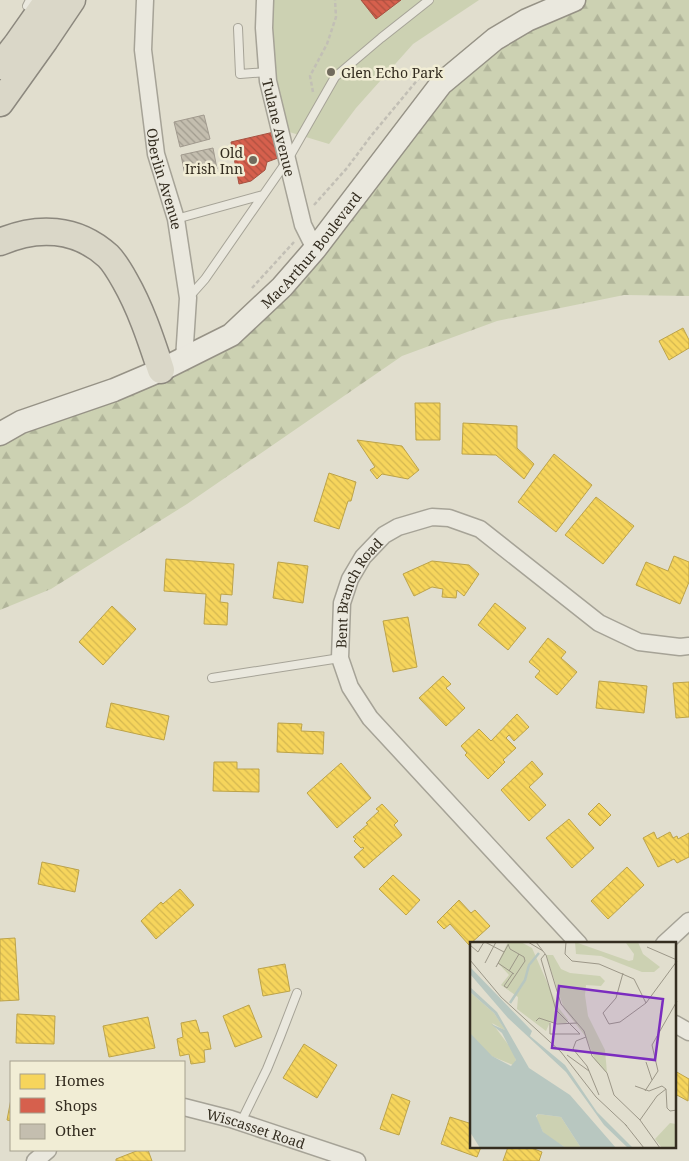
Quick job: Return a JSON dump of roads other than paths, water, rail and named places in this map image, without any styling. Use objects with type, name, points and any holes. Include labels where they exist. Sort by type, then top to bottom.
[{"type":"highway","points":[[0,103],[72,0]]},
{"type":"highway","points":[[0,56],[35,2]]},
{"type":"highway","points":[[0,66],[17,44],[35,2]]},
{"type":"highway","points":[[0,242],[24,233],[40,231],[59,232],[90,243],[108,256],[120,272],[133,295],[145,324],[172,364]]},
{"type":"main road","name":"MacArthur Boulevard","points":[[0,434],[21,422],[114,390],[231,335],[282,287],[306,243],[441,84],[495,39],[527,20],[574,0]]},
{"type":"street","name":"Oberlin Avenue","points":[[145,0],[143,50],[156,154],[176,219],[188,298],[172,364]]},
{"type":"street","name":"Tulane Avenue","points":[[265,0],[264,28],[268,81],[306,243]]},
{"type":"street","name":"Bent Branch Road","points":[[577,942],[370,718],[350,687],[340,658],[342,602],[350,578],[363,557],[384,535],[398,527],[432,517],[448,518],[480,529],[599,623],[639,642],[680,647],[689,646]]},
{"type":"street","points":[[666,942],[689,921]]},
{"type":"street","points":[[676,1025],[689,1032]]},
{"type":"street","name":"Wiscasset Road","points":[[185,1107],[241,1122],[357,1161]]},
{"type":"street","points":[[35,1161],[47,1151]]},
{"type":"lane","points":[[188,298],[205,279],[287,161],[335,77],[428,0]]},
{"type":"lane","points":[[238,28],[240,74],[267,72]]},
{"type":"lane","points":[[176,219],[263,195]]},
{"type":"lane","points":[[212,678],[340,658]]},
{"type":"lane","points":[[241,1122],[267,1069],[297,993]]},
{"type":"place","name":"Glen Echo Park","points":[[331,72]]},
{"type":"place","name":"Old Irish Inn","points":[[253,160]]}]
